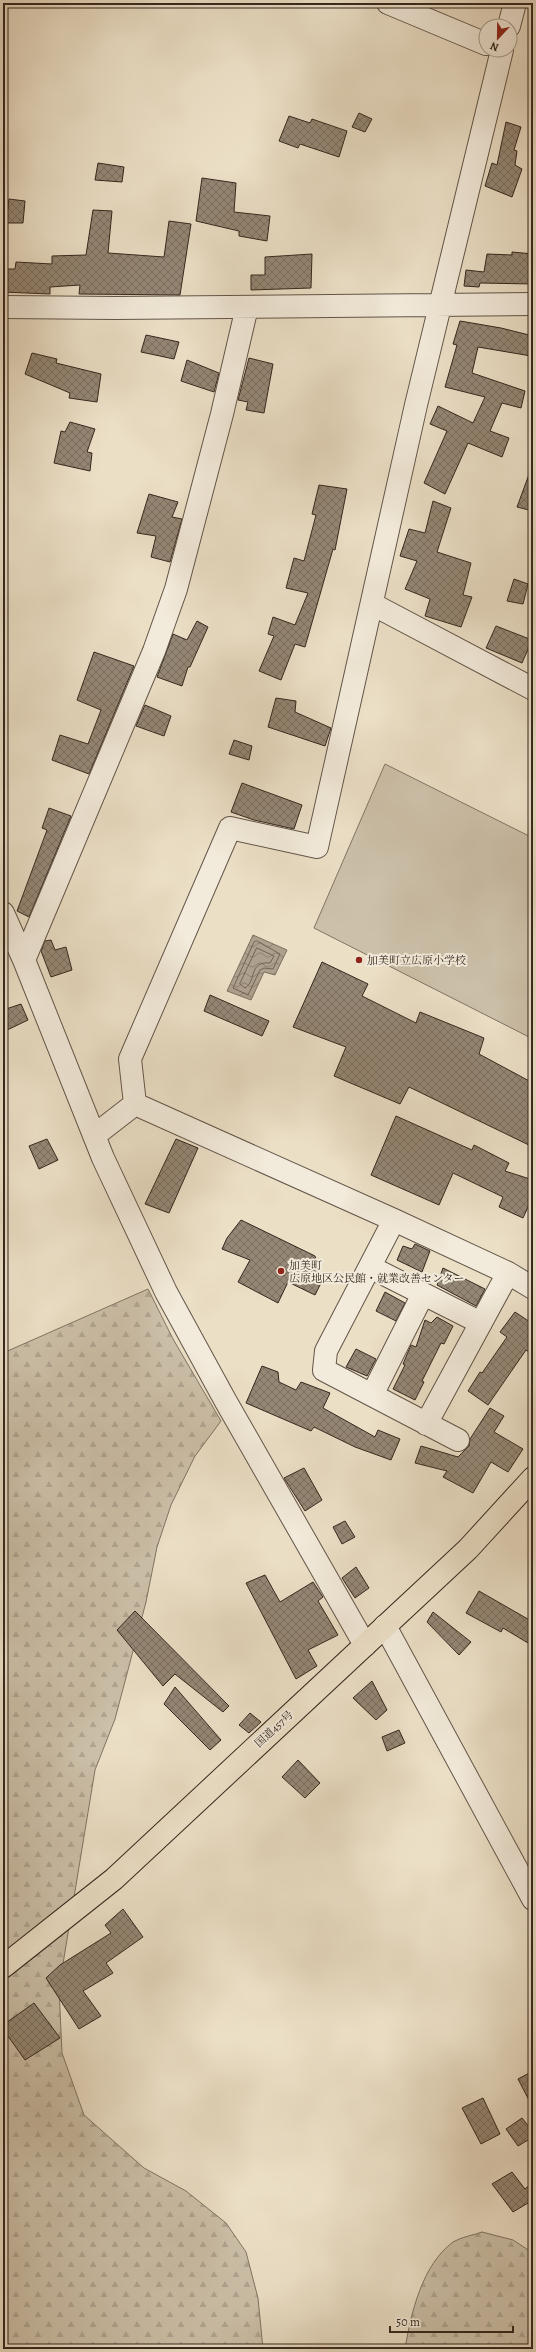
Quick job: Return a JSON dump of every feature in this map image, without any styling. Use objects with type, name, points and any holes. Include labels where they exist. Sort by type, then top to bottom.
[{"type":"highway","name":"国道457号","points":[[3,1967],[114,1879],[468,1549],[533,1478]]},
{"type":"street","points":[[388,3],[478,41]]},
{"type":"street","points":[[511,18],[515,3]]},
{"type":"street","points":[[135,1104],[130,1059],[230,828],[317,847],[416,405],[441,305],[496,58]]},
{"type":"street","points":[[3,307],[247,307],[533,304]]},
{"type":"street","points":[[24,960],[154,651],[176,589],[222,414],[247,307]]},
{"type":"street","points":[[372,604],[533,689]]},
{"type":"street","points":[[3,913],[24,960],[103,1158],[166,1292],[225,1400],[365,1645]]},
{"type":"street","points":[[95,1135],[135,1104]]},
{"type":"street","points":[[135,1104],[394,1220],[508,1274],[533,1288]]},
{"type":"street","points":[[394,1220],[326,1351],[324,1370],[458,1440]]},
{"type":"street","points":[[370,1267],[481,1323]]},
{"type":"street","points":[[426,1424],[508,1274]]},
{"type":"street","points":[[372,1395],[423,1294]]},
{"type":"street","points":[[385,1626],[533,1899]]},
{"type":"green space","points":[[385,764],[533,838],[533,1039],[314,928]]},
{"type":"green space","points":[[148,1289],[173,1339],[221,1421],[195,1456],[171,1505],[157,1547],[146,1602],[115,1719],[95,1770],[59,1988],[62,2053],[84,2115],[144,2168],[186,2191],[226,2223],[246,2252],[258,2298],[263,2349],[3,2349],[3,1353]]},
{"type":"green space","points":[[482,2232],[513,2240],[533,2253],[533,2349],[405,2349],[415,2305],[426,2276],[433,2263],[442,2252],[456,2240]]},
{"type":"water","points":[[253,935],[287,950],[275,975],[264,972],[251,1000],[227,991]]},
{"type":"building","points":[[359,113],[372,119],[365,132],[352,127]]},
{"type":"building","points":[[289,116],[310,123],[312,119],[347,131],[339,157],[300,144],[298,148],[279,141]]},
{"type":"building","points":[[506,122],[521,127],[514,150],[517,151],[515,165],[522,169],[512,197],[485,186],[492,163],[497,165]]},
{"type":"building","points":[[98,163],[124,167],[122,182],[95,180]]},
{"type":"building","points":[[202,178],[236,183],[234,212],[270,216],[267,241],[239,236],[239,231],[196,221]]},
{"type":"building","points":[[9,199],[25,201],[23,223],[6,223]]},
{"type":"building","points":[[93,210],[112,211],[108,253],[164,257],[169,221],[191,224],[180,295],[79,294],[80,285],[50,287],[50,294],[3,292],[3,269],[15,269],[16,262],[52,264],[52,256],[86,255]]},
{"type":"building","points":[[512,252],[533,254],[533,284],[480,283],[479,287],[464,286],[466,270],[484,272],[487,254],[512,255]]},
{"type":"building","points":[[312,254],[311,288],[251,290],[251,275],[265,275],[265,257]]},
{"type":"building","points":[[460,321],[501,328],[533,336],[533,343],[531,356],[478,347],[472,373],[525,391],[521,408],[502,403],[490,431],[509,438],[502,457],[468,443],[445,494],[424,483],[447,431],[430,424],[438,406],[473,423],[485,397],[445,387],[457,345],[453,344]]},
{"type":"building","points":[[146,335],[179,342],[174,359],[141,352]]},
{"type":"building","points":[[32,353],[57,359],[56,363],[101,374],[97,402],[69,398],[70,393],[25,374]]},
{"type":"building","points":[[249,358],[273,364],[264,413],[246,410],[248,402],[238,400]]},
{"type":"building","points":[[187,360],[219,373],[214,392],[181,381]]},
{"type":"building","points":[[70,422],[95,429],[87,452],[92,453],[90,471],[54,463],[61,431],[65,432]]},
{"type":"building","points":[[531,469],[533,469],[533,511],[517,507]]},
{"type":"building","points":[[319,485],[347,489],[335,550],[333,549],[305,647],[295,644],[281,680],[259,671],[274,636],[268,634],[273,617],[295,625],[308,593],[286,588],[294,558],[304,561],[316,515],[312,514]]},
{"type":"building","points":[[149,494],[178,502],[172,517],[182,519],[170,562],[151,557],[156,536],[137,533]]},
{"type":"building","points":[[433,501],[451,508],[437,552],[471,563],[463,595],[472,597],[461,627],[425,616],[430,599],[405,589],[417,561],[400,556],[409,529],[425,533]]},
{"type":"building","points":[[514,579],[528,584],[523,604],[507,601]]},
{"type":"building","points":[[197,621],[208,627],[190,667],[188,667],[182,686],[157,677],[173,634],[187,640]]},
{"type":"building","points":[[496,626],[532,640],[522,663],[486,648]]},
{"type":"building","points":[[94,652],[134,666],[89,774],[52,760],[60,735],[88,744],[101,710],[77,700]]},
{"type":"building","points":[[276,698],[296,701],[295,712],[331,728],[325,746],[268,727]]},
{"type":"building","points":[[145,705],[171,716],[164,736],[136,726]]},
{"type":"building","points":[[234,740],[252,746],[249,760],[229,754]]},
{"type":"building","points":[[242,783],[302,805],[294,829],[254,820],[231,812]]},
{"type":"building","points":[[49,808],[71,816],[29,917],[17,911],[47,830],[42,828]]},
{"type":"building","points":[[51,940],[55,950],[66,947],[72,970],[51,977],[41,951],[45,941]]},
{"type":"building","points":[[322,962],[368,984],[362,996],[416,1023],[420,1012],[484,1038],[479,1054],[533,1083],[533,1147],[409,1087],[400,1104],[334,1076],[346,1047],[293,1027]]},
{"type":"building","points":[[210,995],[269,1021],[262,1036],[204,1011]]},
{"type":"building","points":[[21,1004],[28,1020],[3,1032],[3,1010]]},
{"type":"building","points":[[396,1116],[472,1150],[474,1145],[509,1163],[505,1171],[533,1180],[533,1196],[523,1218],[499,1207],[503,1197],[453,1173],[439,1205],[371,1175]]},
{"type":"building","points":[[47,1139],[58,1160],[39,1169],[29,1146]]},
{"type":"building","points":[[176,1139],[198,1148],[169,1213],[145,1204]]},
{"type":"building","name":"加美町 広原地区公民館・就業改善センター","points":[[241,1220],[315,1256],[321,1283],[315,1295],[288,1282],[278,1303],[238,1282],[250,1260],[222,1249],[227,1238]]},
{"type":"building","points":[[415,1244],[430,1251],[422,1272],[397,1260],[403,1246],[412,1249]]},
{"type":"building","points":[[443,1268],[485,1289],[476,1306],[437,1285]]},
{"type":"building","points":[[385,1292],[405,1303],[396,1321],[376,1311]]},
{"type":"building","points":[[515,1312],[533,1324],[533,1345],[529,1352],[526,1350],[488,1405],[468,1391],[480,1372],[482,1373],[507,1337],[500,1332]]},
{"type":"building","points":[[437,1317],[453,1326],[444,1344],[441,1343],[422,1381],[424,1382],[415,1400],[393,1389],[405,1365],[403,1364],[411,1345],[416,1347],[425,1320],[431,1323]]},
{"type":"building","points":[[356,1349],[376,1359],[367,1376],[346,1367]]},
{"type":"building","points":[[262,1366],[278,1372],[279,1382],[296,1390],[301,1382],[330,1393],[323,1408],[375,1437],[378,1430],[400,1439],[391,1460],[355,1447],[314,1427],[311,1431],[246,1403]]},
{"type":"building","points":[[490,1408],[504,1416],[494,1432],[523,1449],[508,1472],[491,1462],[473,1493],[443,1477],[447,1471],[415,1463],[421,1446],[458,1457],[469,1446],[470,1439]]},
{"type":"building","points":[[304,1468],[322,1500],[305,1511],[284,1478]]},
{"type":"building","points":[[345,1521],[355,1537],[342,1544],[333,1527]]},
{"type":"building","points":[[356,1567],[369,1588],[355,1598],[342,1578]]},
{"type":"building","points":[[265,1575],[280,1602],[313,1582],[323,1597],[318,1601],[338,1635],[308,1650],[317,1666],[296,1679],[246,1583]]},
{"type":"building","points":[[479,1591],[533,1622],[533,1635],[528,1643],[503,1628],[501,1632],[466,1613]]},
{"type":"building","points":[[135,1611],[229,1706],[223,1712],[175,1674],[163,1686],[117,1630]]},
{"type":"building","points":[[433,1612],[471,1642],[459,1655],[427,1622]]},
{"type":"building","points":[[372,1681],[387,1710],[376,1720],[353,1698]]},
{"type":"building","points":[[175,1687],[221,1740],[210,1750],[164,1704]]},
{"type":"building","points":[[250,1713],[261,1722],[249,1733],[239,1725]]},
{"type":"building","points":[[399,1730],[405,1743],[387,1751],[382,1737]]},
{"type":"building","points":[[298,1760],[320,1783],[305,1798],[282,1777]]},
{"type":"building","points":[[123,1909],[143,1937],[106,1963],[113,1973],[83,1991],[101,2016],[79,2029],[46,1978],[60,1965],[111,1933],[105,1925]]},
{"type":"building","points":[[34,2003],[60,2038],[25,2060],[3,2029],[3,2025]]},
{"type":"building","points":[[533,2071],[533,2108],[518,2079]]},
{"type":"building","points":[[483,2098],[500,2134],[481,2144],[462,2108]]},
{"type":"building","points":[[522,2118],[533,2132],[533,2137],[518,2146],[506,2129]]},
{"type":"building","points":[[512,2172],[525,2189],[533,2182],[533,2200],[513,2212],[492,2184]]},
{"type":"place","name":"加美町立広原小学校","points":[[359,960]]},
{"type":"place","name":"加美町 広原地区公民館・就業改善センター","points":[[281,1271]]}]
